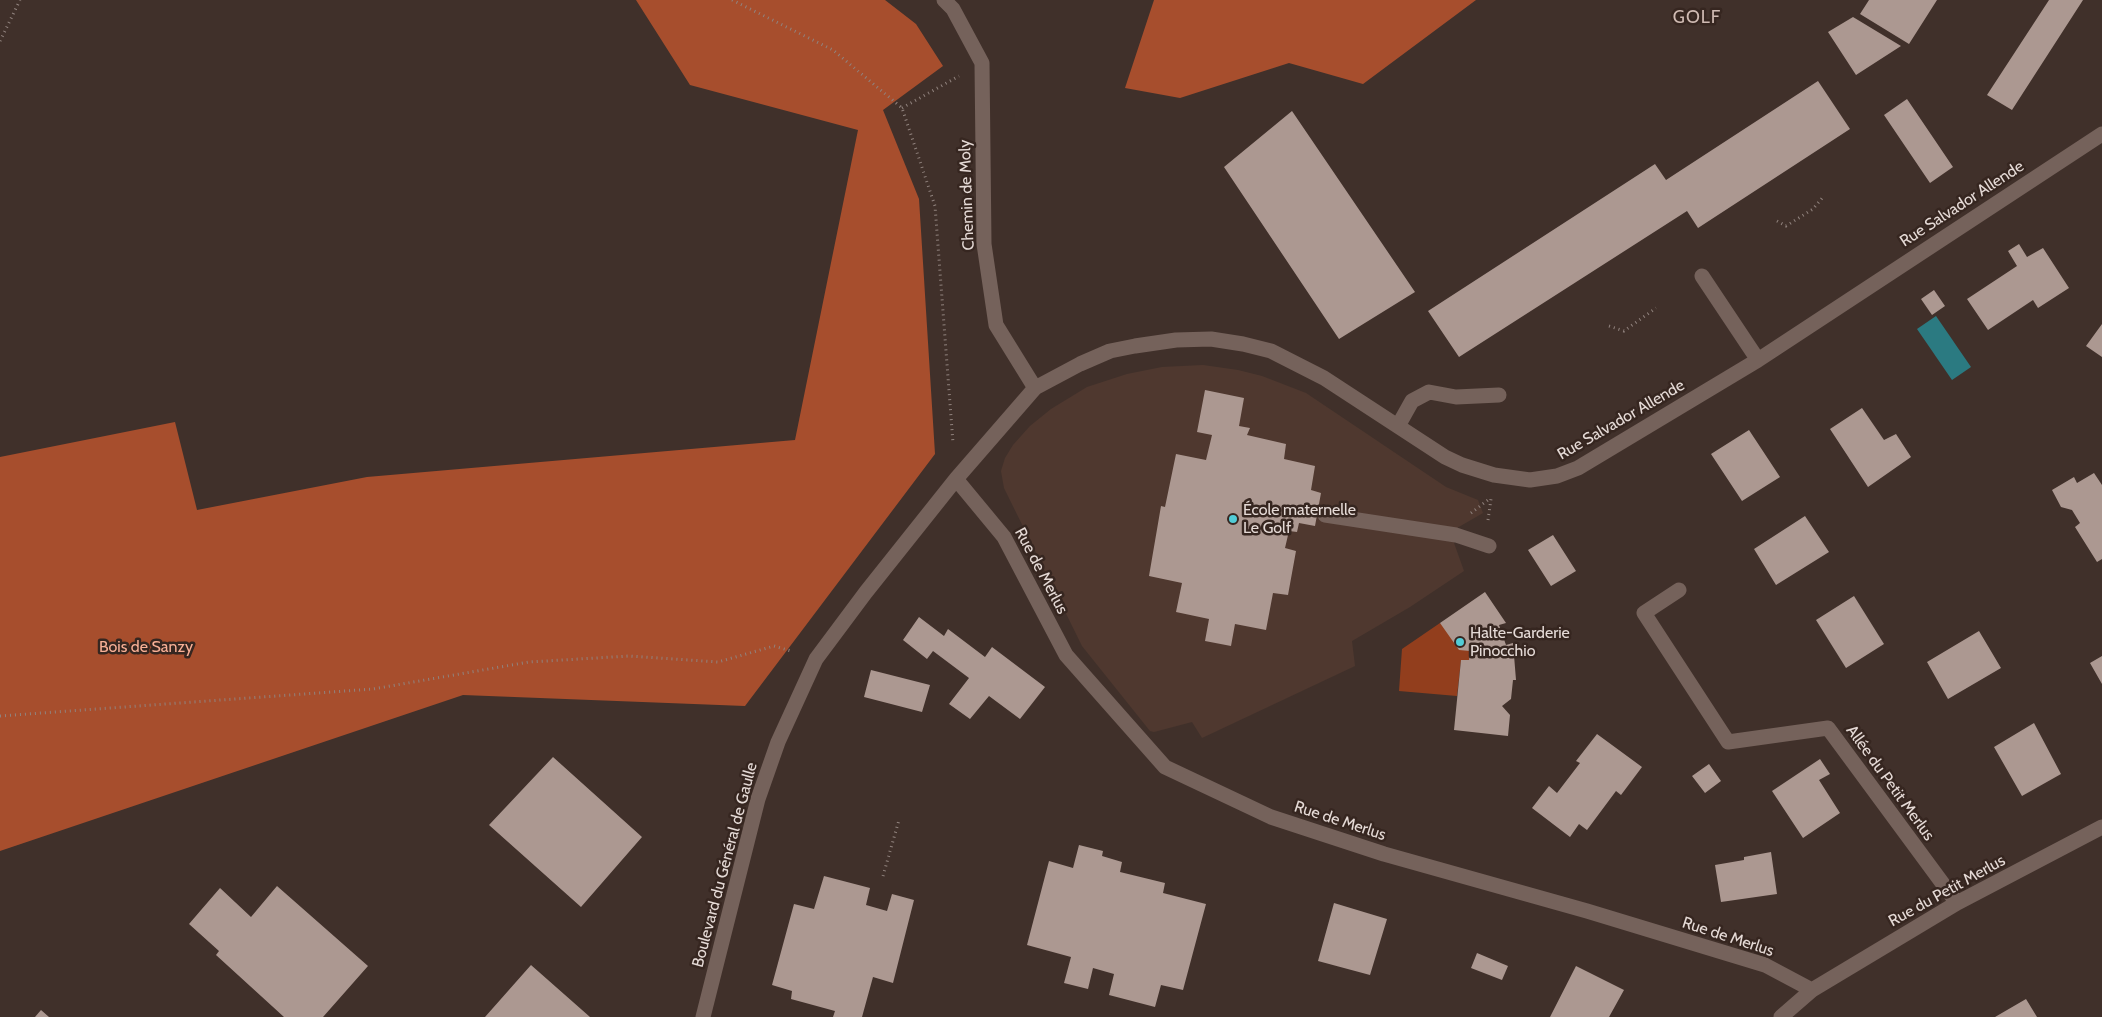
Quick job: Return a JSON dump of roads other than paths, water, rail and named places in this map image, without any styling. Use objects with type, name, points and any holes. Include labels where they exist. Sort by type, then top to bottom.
[{"type":"street","name":"Chemin de Moly","points":[[944,0],[953,9],[982,63],[984,244],[996,325],[1035,388]]},
{"type":"street","name":"Rue Salvador Allende","points":[[956,479],[1035,388],[1080,364],[1110,351],[1176,340],[1212,339],[1243,344],[1286,357],[1324,378],[1445,457],[1462,465],[1494,475],[1530,480],[1557,476],[1595,458],[1758,360],[2102,134]]},
{"type":"street","points":[[1702,276],[1758,360]]},
{"type":"street","points":[[1398,426],[1412,401],[1429,392],[1456,397],[1499,395]]},
{"type":"street","name":"Boulevard du Général de Gaulle","points":[[704,1017],[758,799],[778,742],[816,659],[866,592],[956,479]]},
{"type":"street","name":"Rue de Merlus","points":[[956,479],[1004,537],[1066,655],[1165,767],[1271,817],[1384,854],[1587,911],[1765,965],[1812,990]]},
{"type":"street","points":[[1325,515],[1456,535],[1489,546]]},
{"type":"street","name":"Allée du Petit Merlus","points":[[1679,590],[1644,613],[1728,742],[1828,728],[1957,903]]},
{"type":"street","name":"Rue du Petit Merlus","points":[[1812,990],[1957,903],[2102,827]]},
{"type":"street","points":[[1781,1017],[1812,990]]},
{"type":"water","points":[[1936,316],[1971,367],[1952,380],[1917,329]]},
{"type":"place","name":"École maternelle Le Golf","points":[[1233,519]]},
{"type":"place","name":"Halte-Garderie Pinocchio","points":[[1460,642]]},
{"type":"district","name":"GOLF","points":[[1697,18]]},
{"type":"park label","name":"Bois de Sanzy","points":[[146,647]]}]
